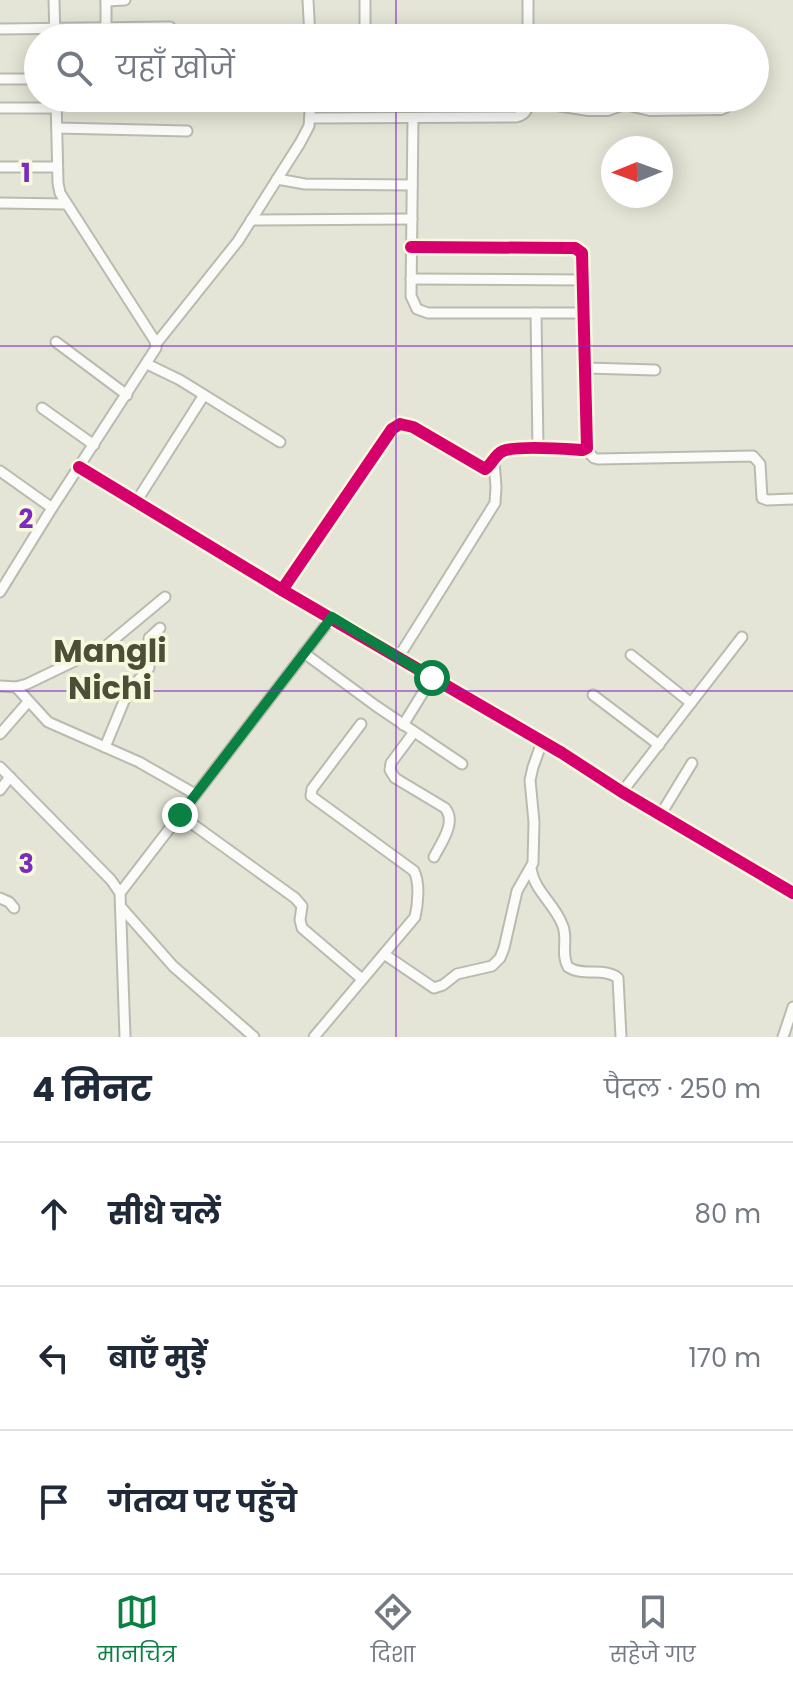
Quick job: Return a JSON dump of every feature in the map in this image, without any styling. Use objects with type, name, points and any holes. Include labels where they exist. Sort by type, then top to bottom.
[{"type":"street","points":[[54,0],[55,24]]},
{"type":"street","points":[[106,24],[106,0],[125,0]]},
{"type":"street","points":[[308,0],[309,24]]},
{"type":"street","points":[[365,0],[365,24]]},
{"type":"street","points":[[528,0],[528,24]]},
{"type":"street","points":[[0,29],[24,31]]},
{"type":"street","points":[[0,79],[24,79]]},
{"type":"street","points":[[0,108],[24,106]]},
{"type":"street","points":[[56,112],[59,190],[156,344]]},
{"type":"street","points":[[0,592],[154,354],[156,344],[228,256],[306,133],[310,112]]},
{"type":"street","points":[[310,118],[516,117],[526,112]]},
{"type":"street","points":[[413,118],[413,304],[422,312],[585,313]]},
{"type":"street","points":[[57,128],[187,131]]},
{"type":"street","points":[[0,167],[57,167]]},
{"type":"street","points":[[277,179],[305,184],[412,185]]},
{"type":"street","points":[[0,203],[66,204]]},
{"type":"street","points":[[251,220],[412,219]]},
{"type":"street","points":[[411,247],[575,248],[582,253],[586,450]]},
{"type":"street","points":[[411,279],[584,280]]},
{"type":"street","points":[[536,313],[538,449]]},
{"type":"street","points":[[56,342],[127,395]]},
{"type":"street","points":[[147,364],[173,376],[280,442]]},
{"type":"street","points":[[586,368],[655,370]]},
{"type":"street","points":[[136,502],[204,395]]},
{"type":"street","points":[[42,408],[94,445]]},
{"type":"street","points":[[282,590],[396,426],[406,424],[481,468],[488,468],[498,454],[506,450],[586,450],[598,459],[753,456],[760,464],[762,498],[793,499]]},
{"type":"street","points":[[398,658],[495,503],[494,459]]},
{"type":"street","points":[[79,467],[793,893]]},
{"type":"street","points":[[0,471],[52,508]]},
{"type":"street","points":[[0,686],[16,687],[39,680],[106,646],[165,597]]},
{"type":"street","points":[[120,893],[332,617]]},
{"type":"street","points":[[105,747],[124,701],[149,668],[149,638],[160,628]]},
{"type":"street","points":[[622,792],[742,637]]},
{"type":"street","points":[[304,653],[462,764]]},
{"type":"street","points":[[631,655],[691,703]]},
{"type":"street","points":[[403,725],[432,678]]},
{"type":"street","points":[[16,687],[48,722],[149,767],[195,794]]},
{"type":"street","points":[[593,695],[659,745]]},
{"type":"street","points":[[0,734],[28,702]]},
{"type":"street","points":[[314,1037],[416,914],[417,874],[311,794],[361,724]]},
{"type":"street","points":[[414,732],[391,763],[390,770],[395,778],[445,808],[451,815],[451,822],[434,857]]},
{"type":"street","points":[[542,742],[530,780],[534,856],[531,869],[534,883],[551,903],[564,927],[563,956],[568,967],[578,972],[612,973],[618,978],[621,1037]]},
{"type":"street","points":[[661,814],[692,763]]},
{"type":"street","points":[[0,767],[111,880],[120,893],[125,1037]]},
{"type":"street","points":[[0,790],[10,777]]},
{"type":"street","points":[[180,815],[295,898],[302,906],[302,928],[362,979]]},
{"type":"street","points":[[384,954],[434,988],[457,974],[492,966],[504,948],[519,884],[531,869]]},
{"type":"street","points":[[0,898],[14,908]]},
{"type":"street","points":[[121,907],[173,966],[254,1037]]},
{"type":"street","points":[[783,1037],[793,1007]]},
{"type":"lane","points":[[583,112],[611,112]]},
{"type":"lane","points":[[642,112],[722,112]]},
{"type":"cycle path","points":[[282,590],[392,429],[400,424],[413,427],[485,469],[495,457],[510,449],[587,448],[582,253],[575,248],[411,247]]},
{"type":"cycle path","points":[[79,467],[793,893]]},
{"type":"district","name":"Mangli Nichi","points":[[110,668]]},
{"type":"route","points":[[180,815],[332,617],[432,678]]}]
